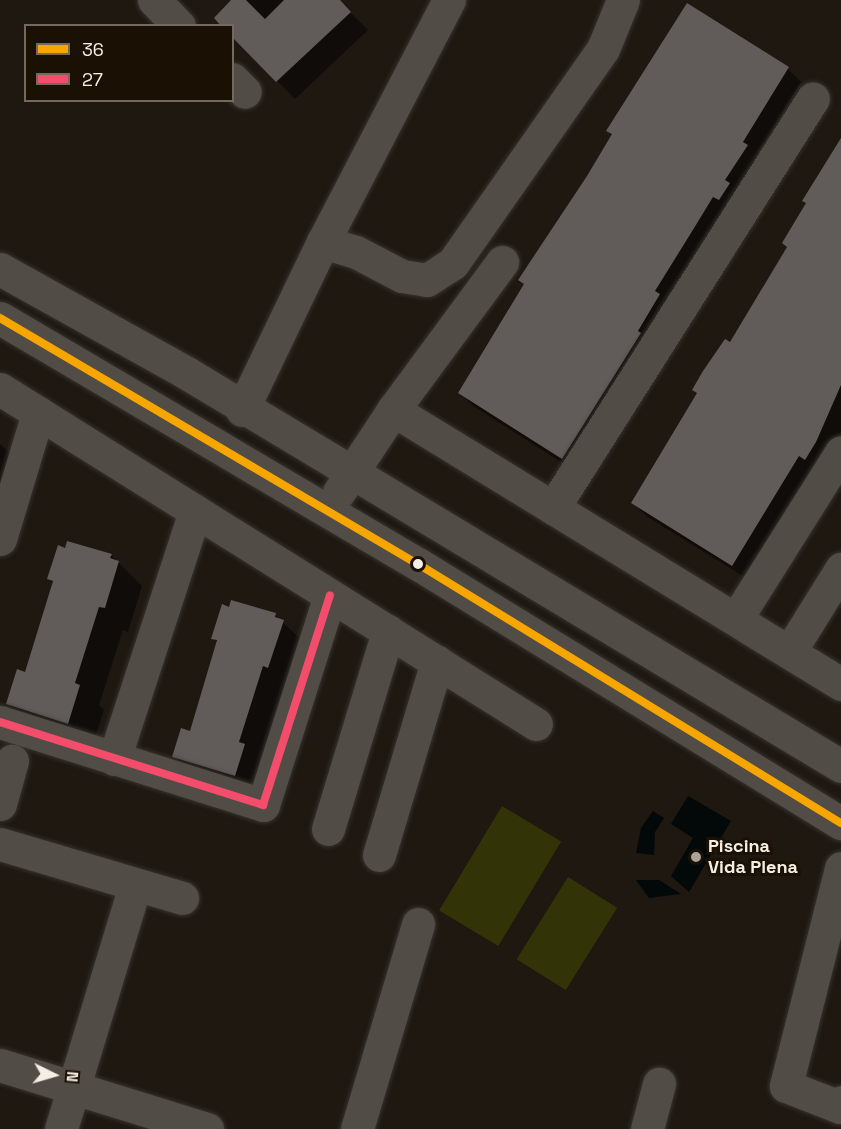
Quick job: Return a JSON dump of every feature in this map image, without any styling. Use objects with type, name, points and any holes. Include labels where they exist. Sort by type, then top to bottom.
[{"type":"street","points":[[154,0],[177,24]]},
{"type":"street","points":[[242,410],[323,242],[449,0]]},
{"type":"street","points":[[323,242],[356,252],[402,276],[428,280],[453,263],[603,49],[623,0]]},
{"type":"street","points":[[554,508],[813,98]]},
{"type":"street","points":[[326,511],[393,410],[502,262]]},
{"type":"street","points":[[0,269],[185,372],[242,410],[352,473],[841,766]]},
{"type":"street","points":[[0,318],[326,511],[841,824]]},
{"type":"street","points":[[0,389],[536,724]]},
{"type":"street","points":[[393,410],[841,684]]},
{"type":"street","points":[[0,539],[38,413]]},
{"type":"street","points":[[736,619],[841,452]]},
{"type":"street","points":[[114,759],[195,511]]},
{"type":"street","points":[[790,651],[841,569]]},
{"type":"street","points":[[0,722],[263,805],[330,595]]},
{"type":"street","points":[[328,829],[388,631]]},
{"type":"street","points":[[379,855],[437,662]]},
{"type":"street","points":[[0,804],[12,761]]},
{"type":"street","points":[[0,844],[182,898]]},
{"type":"street","points":[[841,868],[786,1086],[840,1107],[841,1102]]},
{"type":"street","points":[[61,1129],[135,885]]},
{"type":"street","points":[[357,1129],[418,924]]},
{"type":"street","points":[[0,1065],[207,1129]]},
{"type":"street","points":[[647,1129],[659,1084]]},
{"type":"shaded area","name":"Piscina Vida Plena","points":[[688,796],[731,821],[689,892],[671,876],[693,838],[671,824]]},
{"type":"shaded area","points":[[502,806],[561,842],[498,946],[439,911]]},
{"type":"shaded area","points":[[653,811],[664,818],[655,832],[654,855],[636,853],[641,828]]},
{"type":"shaded area","points":[[568,877],[617,908],[566,990],[517,959]]},
{"type":"shaded area","name":"Piscina Vida Plena","points":[[636,880],[659,880],[681,894],[649,898]]},
{"type":"building","points":[[231,0],[246,0],[265,19],[284,0],[340,0],[351,12],[276,82],[234,39],[234,24],[219,24],[214,18]]},
{"type":"building","points":[[687,3],[789,67],[743,142],[748,145],[725,180],[730,183],[719,200],[713,197],[655,291],[660,294],[638,331],[641,333],[562,459],[458,393],[524,284],[518,280],[587,176],[612,134],[606,131]]},
{"type":"building","points":[[841,138],[841,385],[816,442],[805,460],[799,456],[732,566],[631,503],[697,393],[692,390],[703,371],[725,339],[730,342],[787,247],[782,243],[806,203],[802,201]]},
{"type":"building","points":[[67,541],[112,554],[110,558],[119,561],[105,608],[99,607],[75,683],[80,685],[68,724],[6,704],[17,669],[25,672],[53,581],[47,579],[58,545],[65,548]]},
{"type":"building","points":[[231,600],[276,613],[275,617],[284,620],[268,668],[263,666],[239,742],[245,744],[235,776],[172,757],[181,728],[190,731],[217,640],[211,639],[222,604],[229,607]]},
{"type":"transit line","name":"36","points":[[0,318],[418,564],[841,823]]},
{"type":"transit line","name":"27","points":[[0,722],[263,805],[330,595]]},
{"type":"place","name":"Piscina Vida Plena","points":[[696,857]]}]
